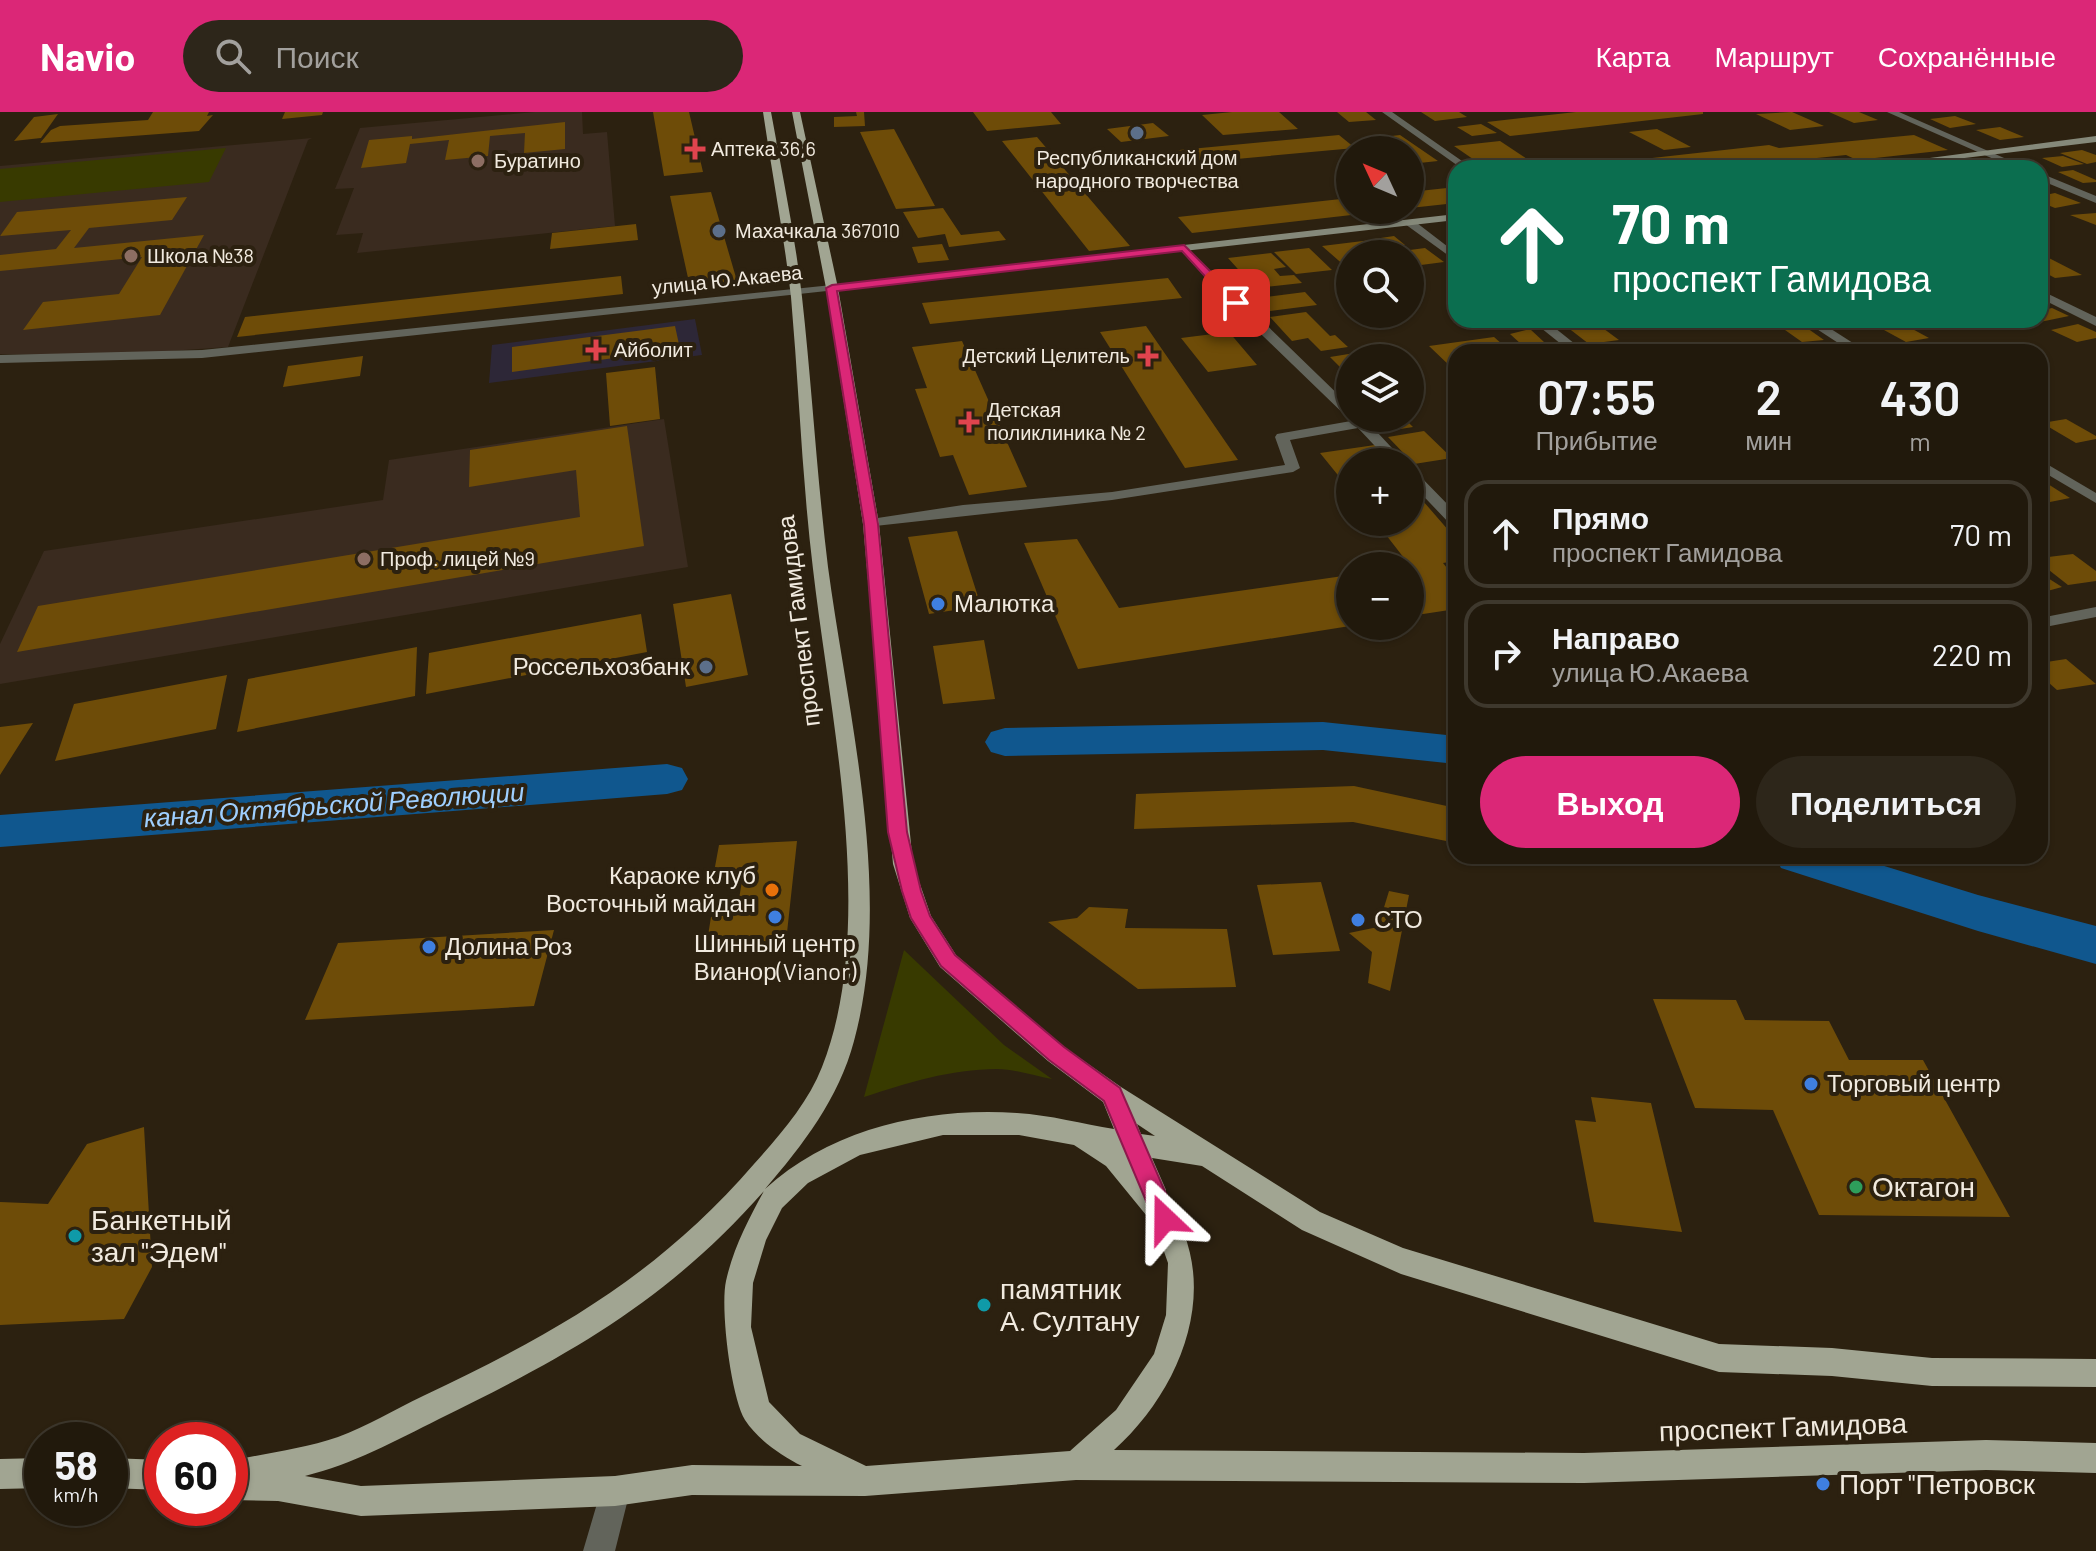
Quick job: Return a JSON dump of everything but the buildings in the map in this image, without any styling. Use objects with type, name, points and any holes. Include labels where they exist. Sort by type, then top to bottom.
[{"type":"main road","name":"проспект Гамидова","points":[[767,112],[796,293],[820,564],[856,834],[859,878],[848,1024],[837,1069],[783,1163]]},
{"type":"main road","points":[[796,112],[832,288],[871,524],[898,832],[911,891],[921,918],[948,961],[1056,1054],[1112,1095],[1311,1221],[1401,1261],[1719,1358],[1832,1362],[1932,1372],[2096,1373]]},
{"type":"main road","points":[[1922,160],[2096,139]]},
{"type":"main road","name":"улица Ю.Акаева","points":[[1424,220],[1448,218]]},
{"type":"main road","name":"улица Ю.Акаева","points":[[832,288],[1392,224]]},
{"type":"main road","points":[[248,1485],[278,1486],[361,1501],[615,1491],[692,1480],[865,1481],[1076,1465],[1126,1420],[1166,1361],[1180,1315],[1181,1263],[1112,1095]]},
{"type":"main road","points":[[865,1481],[790,1444],[756,1410],[737,1327],[739,1283],[754,1236],[759,1197],[783,1163],[943,1124],[1019,1124],[1209,1157]]},
{"type":"main road","points":[[1079,1135],[1115,1158],[1165,1219]]},
{"type":"main road","points":[[248,1472],[341,1451],[479,1385],[569,1336],[658,1277],[706,1235],[759,1197],[855,1145]]},
{"type":"main road","name":"проспект Гамидова","points":[[1076,1465],[1584,1468],[1986,1455],[2096,1458]]},
{"type":"main road","points":[[0,1474],[24,1473]]},
{"type":"main road","points":[[0,1484],[24,1483]]},
{"type":"street","points":[[1386,112],[1455,160]]},
{"type":"street","points":[[1891,112],[2003,160]]},
{"type":"street","points":[[2048,179],[2096,200]]},
{"type":"street","points":[[1412,224],[1448,252]]},
{"type":"street","points":[[1184,248],[1336,400]]},
{"type":"street","name":"улица Ю.Акаева","points":[[0,359],[202,354],[832,288]]},
{"type":"street","points":[[2048,297],[2096,322]]},
{"type":"street","points":[[1548,328],[1568,344]]},
{"type":"street","points":[[1822,328],[1848,344]]},
{"type":"street","points":[[871,524],[990,507],[1112,496],[1293,468],[1282,437],[1336,423]]},
{"type":"street","points":[[1369,432],[1384,448]]},
{"type":"street","points":[[2048,469],[2096,499]]},
{"type":"street","points":[[1424,489],[1448,514]]},
{"type":"street","points":[[2048,621],[2096,612]]},
{"type":"street","points":[[599,1551],[615,1491]]},
{"type":"shaded area","name":"Буратино","points":[[535,112],[582,112],[583,134],[607,132],[615,226],[357,253],[363,233],[336,235],[354,188],[335,189],[360,128]]},
{"type":"shaded area","name":"Школа №38","points":[[312,138],[308,140],[228,347],[111,355],[0,354],[0,166]]},
{"type":"shaded area","points":[[226,148],[209,182],[0,202],[0,169]]},
{"type":"shaded area","name":"Айболит","points":[[695,319],[702,355],[489,383],[492,345]]},
{"type":"shaded area","name":"Проф. лицей №9","points":[[664,419],[688,567],[0,684],[0,644],[44,551],[383,500],[389,460]]},
{"type":"shaded area","points":[[904,950],[1004,1045],[1052,1079],[1011,1070],[963,1071],[864,1097]]},
{"type":"waterway","name":"канал Октябрьской Революции","points":[[1005,742],[1323,736],[1448,749]]},
{"type":"waterway","name":"канал Октябрьской Революции","points":[[0,831],[667,779]]},
{"type":"waterway","name":"канал Октябрьской Революции","points":[[1822,864],[1978,913],[2096,945]]},
{"type":"place","name":"Республиканский дом народного творчества","points":[[1137,133]]},
{"type":"place","name":"Аптека 36,6","points":[[695,149]]},
{"type":"place","name":"Буратино","points":[[478,161]]},
{"type":"place","name":"Махачкала 367010","points":[[719,231]]},
{"type":"place","name":"Школа №38","points":[[131,256]]},
{"type":"place","name":"Айболит","points":[[596,350]]},
{"type":"place","name":"Детский Целитель","points":[[1148,356]]},
{"type":"place","name":"Детская поликлиника № 2","points":[[969,422]]},
{"type":"place","name":"Проф. лицей №9","points":[[364,559]]},
{"type":"place","name":"Малютка","points":[[938,604]]},
{"type":"place","name":"Россельхозбанк","points":[[706,667]]},
{"type":"place","name":"Караоке клуб Восточный майдан","points":[[772,890]]},
{"type":"place","name":"Шинный центр Вианор(Vianor)","points":[[775,917]]},
{"type":"place","name":"СТО","points":[[1358,920]]},
{"type":"place","name":"Долина Роз","points":[[429,947]]},
{"type":"place","name":"Торговый центр","points":[[1811,1084]]},
{"type":"place","name":"Октагон","points":[[1856,1187]]},
{"type":"place","name":"Банкетный зал \"Эдем\"","points":[[75,1236]]},
{"type":"place","name":"памятник А. Султану","points":[[984,1305]]},
{"type":"place","name":"Порт \"Петровск","points":[[1823,1484]]},
{"type":"route","points":[[1165,1219],[1112,1095],[1056,1054],[948,961],[921,918],[911,891],[898,832],[871,524],[832,288],[1184,248],[1236,303]]}]
